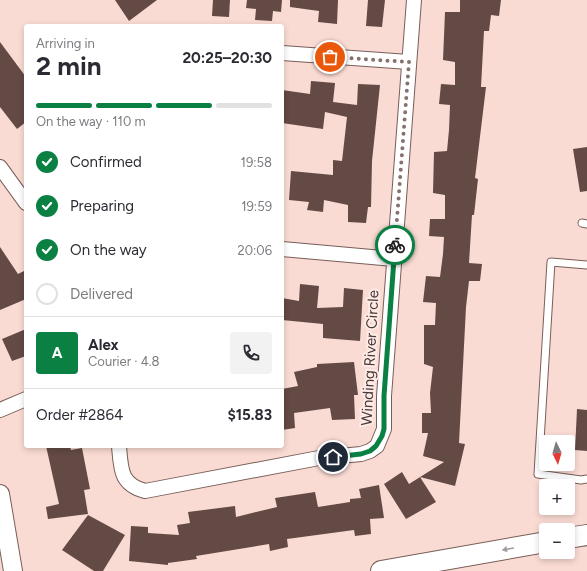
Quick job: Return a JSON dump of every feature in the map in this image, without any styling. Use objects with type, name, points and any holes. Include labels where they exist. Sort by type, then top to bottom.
[{"type":"main road","points":[[575,537],[587,535]]},
{"type":"main road","points":[[380,571],[539,543]]},
{"type":"street","name":"Winding River Circle","points":[[119,448],[122,475],[128,484],[145,491],[319,458],[361,454],[370,451],[376,446],[384,429],[384,396],[414,0]]},
{"type":"street","points":[[284,53],[409,62]]},
{"type":"street","points":[[0,167],[24,201]]},
{"type":"street","points":[[284,249],[394,259]]},
{"type":"street","points":[[0,410],[24,400]]},
{"type":"street","points":[[0,494],[13,571]]},
{"type":"lane","points":[[587,265],[551,262],[538,474],[582,480],[587,478]]},
{"type":"building","points":[[115,0],[157,0],[129,21]]},
{"type":"building","points":[[213,0],[230,0],[229,17],[212,16]]},
{"type":"building","points":[[247,0],[282,0],[281,12],[273,11],[272,21],[255,20],[256,9],[246,8]]},
{"type":"building","points":[[290,0],[338,0],[337,24],[318,22],[319,11],[290,7]]},
{"type":"building","points":[[368,0],[385,0],[382,27],[366,26]]},
{"type":"building","points":[[460,0],[501,0],[499,16],[491,15],[489,31],[484,31],[481,87],[486,87],[475,178],[478,179],[474,215],[472,215],[469,263],[482,264],[480,281],[469,281],[466,307],[459,443],[465,444],[455,486],[420,477],[444,462],[423,456],[428,433],[422,433],[422,413],[431,413],[430,393],[433,367],[424,364],[424,325],[435,325],[436,303],[423,302],[426,276],[440,277],[444,237],[429,236],[430,219],[445,219],[445,195],[433,193],[434,152],[447,151],[450,105],[439,104],[441,84],[455,85],[455,62],[443,60],[445,12],[460,12]]},
{"type":"building","points":[[0,42],[24,74],[24,124],[17,129],[0,107]]},
{"type":"building","points":[[311,81],[335,83],[333,102],[357,105],[358,84],[380,85],[372,161],[371,207],[368,207],[366,223],[348,222],[348,205],[324,200],[323,212],[307,210],[309,202],[289,200],[291,171],[333,175],[333,160],[342,161],[347,117],[325,112],[323,129],[284,123],[284,90],[310,94]]},
{"type":"building","points":[[587,147],[587,191],[580,192],[573,149]]},
{"type":"building","points":[[0,247],[18,274],[24,271],[24,300],[0,310]]},
{"type":"building","points":[[300,284],[319,286],[317,308],[343,307],[344,288],[363,290],[360,341],[323,338],[323,324],[284,320],[284,298],[299,301]]},
{"type":"building","points":[[24,330],[24,357],[12,361],[2,339]]},
{"type":"building","points":[[354,362],[358,395],[354,395],[355,419],[332,420],[330,408],[294,413],[295,428],[284,430],[284,389],[298,386],[294,372],[317,367],[317,364]]},
{"type":"building","points":[[577,409],[587,410],[587,451],[575,450]]},
{"type":"building","points":[[46,448],[70,448],[71,450],[82,448],[90,489],[84,490],[88,514],[48,519],[46,507],[59,504]]},
{"type":"building","points":[[402,472],[409,484],[420,477],[436,502],[406,519],[384,484]]},
{"type":"building","points":[[379,485],[384,518],[370,519],[371,534],[355,536],[354,530],[287,539],[288,547],[270,551],[269,544],[196,556],[197,559],[168,563],[168,565],[129,561],[131,526],[148,527],[148,533],[179,535],[177,525],[190,523],[188,512],[235,506],[236,517],[277,507],[275,498],[315,492],[318,507],[350,502],[350,499],[361,498],[359,489]]},
{"type":"building","points":[[88,515],[125,535],[103,571],[94,571],[62,550]]},
{"type":"way so far","points":[[330,57],[409,62],[395,245]]},
{"type":"route","points":[[333,457],[361,454],[370,451],[376,446],[382,436],[384,429],[384,396],[395,245]]}]
